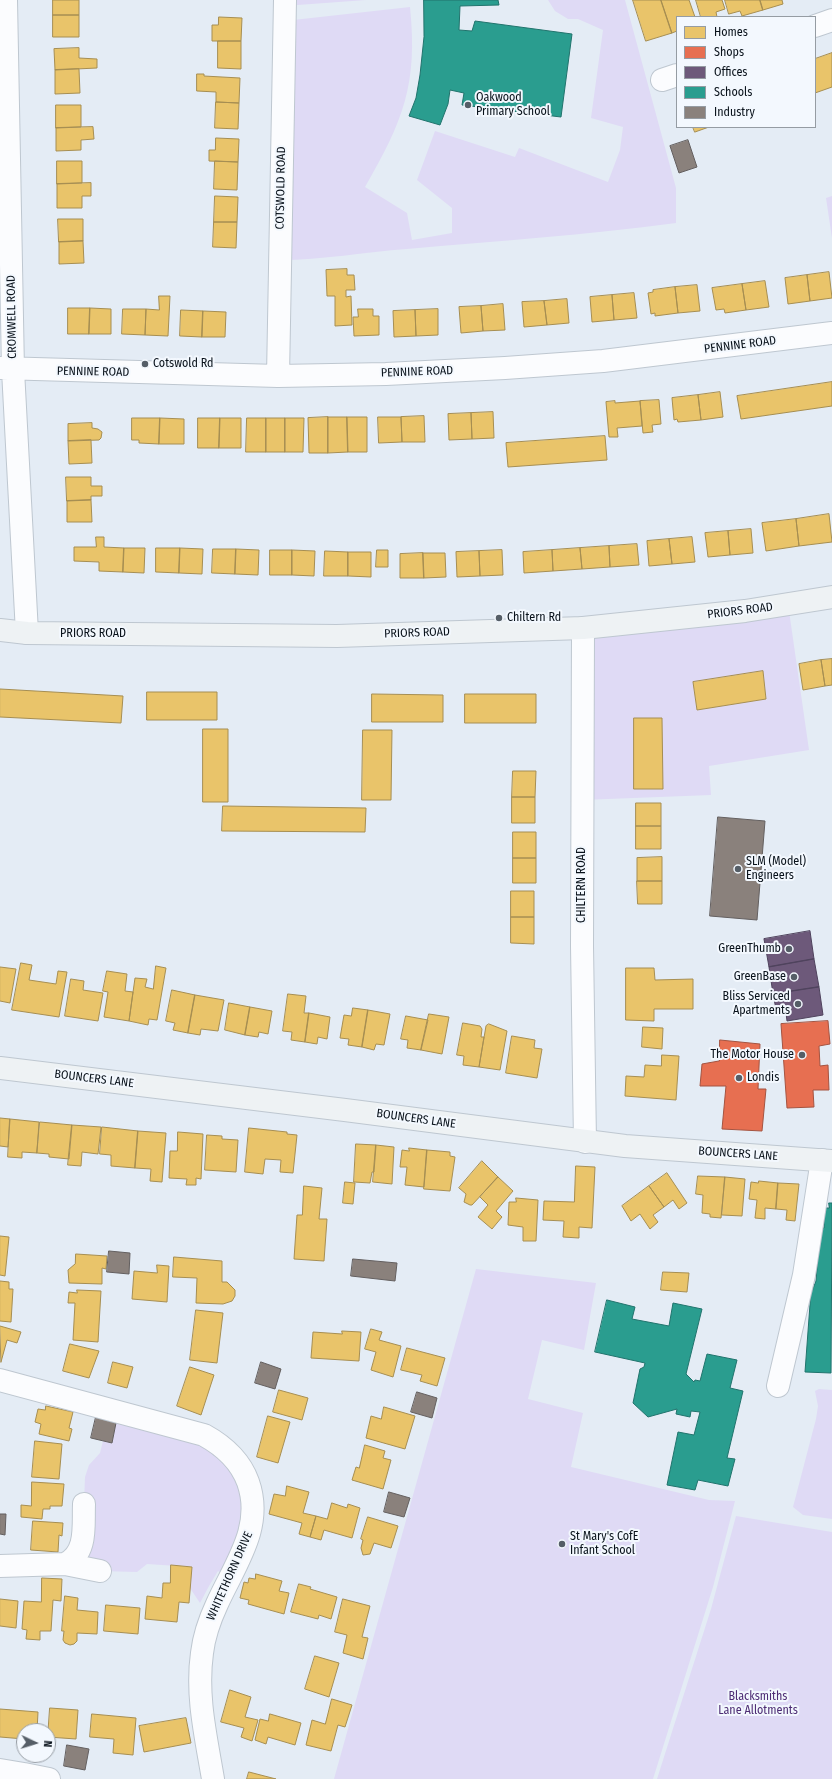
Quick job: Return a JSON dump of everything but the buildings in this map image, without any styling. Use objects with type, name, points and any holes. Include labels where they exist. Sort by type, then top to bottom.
[{"type":"main road","name":"PRIORS ROAD","points":[[0,630],[27,633],[338,636],[583,628],[745,611],[832,597]]},
{"type":"main road","name":"BOUNCERS LANE","points":[[0,1068],[345,1110],[585,1142],[827,1161]]},
{"type":"street","name":"CROMWELL ROAD","points":[[6,0],[4,135],[7,369],[27,633]]},
{"type":"street","name":"COTSWOLD ROAD","points":[[278,376],[285,0]]},
{"type":"street","points":[[816,26],[832,20]]},
{"type":"street","name":"PENNINE ROAD","points":[[7,369],[278,376],[386,374],[512,368],[610,360],[832,333]]},
{"type":"street","name":"CHILTERN ROAD","points":[[583,628],[582,946],[585,1142]]},
{"type":"street","points":[[778,1386],[804,1275],[827,1161]]},
{"type":"street","name":"WHITETHORN DRIVE","points":[[0,1380],[204,1435],[228,1451],[238,1462],[246,1475],[254,1504],[254,1518],[251,1532],[217,1604],[208,1627],[201,1658],[201,1709],[213,1779]]},
{"type":"street","points":[[65,1564],[72,1560],[81,1549],[84,1504]]},
{"type":"street","points":[[0,1566],[65,1564],[100,1571]]},
{"type":"street","points":[[0,1770],[24,1777],[48,1779]]},
{"type":"green space","points":[[285,0],[366,0],[284,6]]},
{"type":"green space","name":"Oakwood Primary School","points":[[548,0],[625,0],[676,188],[676,223],[312,259],[280,260],[284,21],[410,7],[412,59],[405,102],[389,142],[365,187],[407,213],[412,240],[452,233],[452,208],[417,180],[435,131],[515,157],[519,148],[608,182],[620,150],[623,127],[591,118],[603,30],[578,19],[568,19],[555,11]]},
{"type":"green space","points":[[832,196],[832,238],[826,198]]},
{"type":"green space","points":[[788,604],[809,750],[709,766],[711,795],[582,800],[583,628]],"holes":[[[763,672],[766,699],[697,710],[693,682]],[[662,718],[662,789],[634,789],[634,719]]]},
{"type":"green space","name":"St Mary's CofE Infant School","points":[[476,1269],[596,1283],[584,1350],[542,1340],[528,1399],[583,1413],[571,1467],[709,1500],[735,1501],[713,1587],[653,1779],[334,1779]]},
{"type":"green space","points":[[819,1389],[832,1390],[832,1519],[803,1515],[793,1507],[816,1419],[818,1406],[815,1391]]},
{"type":"green space","points":[[128,1415],[204,1435],[251,1490],[230,1579],[218,1571],[200,1603],[190,1588],[192,1567],[147,1564],[137,1572],[100,1571],[72,1560],[84,1504],[85,1477],[89,1465],[100,1453],[103,1441],[112,1443],[116,1423],[125,1425]]},
{"type":"green space","name":"Blacksmiths Lane Allotments","points":[[736,1516],[832,1532],[832,1779],[657,1779],[711,1609]]},
{"type":"place","name":"Oakwood Primary School","points":[[468,105]]},
{"type":"place","name":"Cotswold Rd","points":[[145,364]]},
{"type":"place","name":"Chiltern Rd","points":[[499,618]]},
{"type":"place","name":"SLM (Model) Engineers","points":[[738,869]]},
{"type":"place","name":"GreenThumb","points":[[789,949]]},
{"type":"place","name":"GreenBase","points":[[794,977]]},
{"type":"place","name":"Bliss Serviced Apartments","points":[[798,1004]]},
{"type":"place","name":"The Motor House","points":[[802,1055]]},
{"type":"place","name":"Londis","points":[[739,1078]]},
{"type":"place","name":"St Mary's CofE Infant School","points":[[562,1544]]}]
